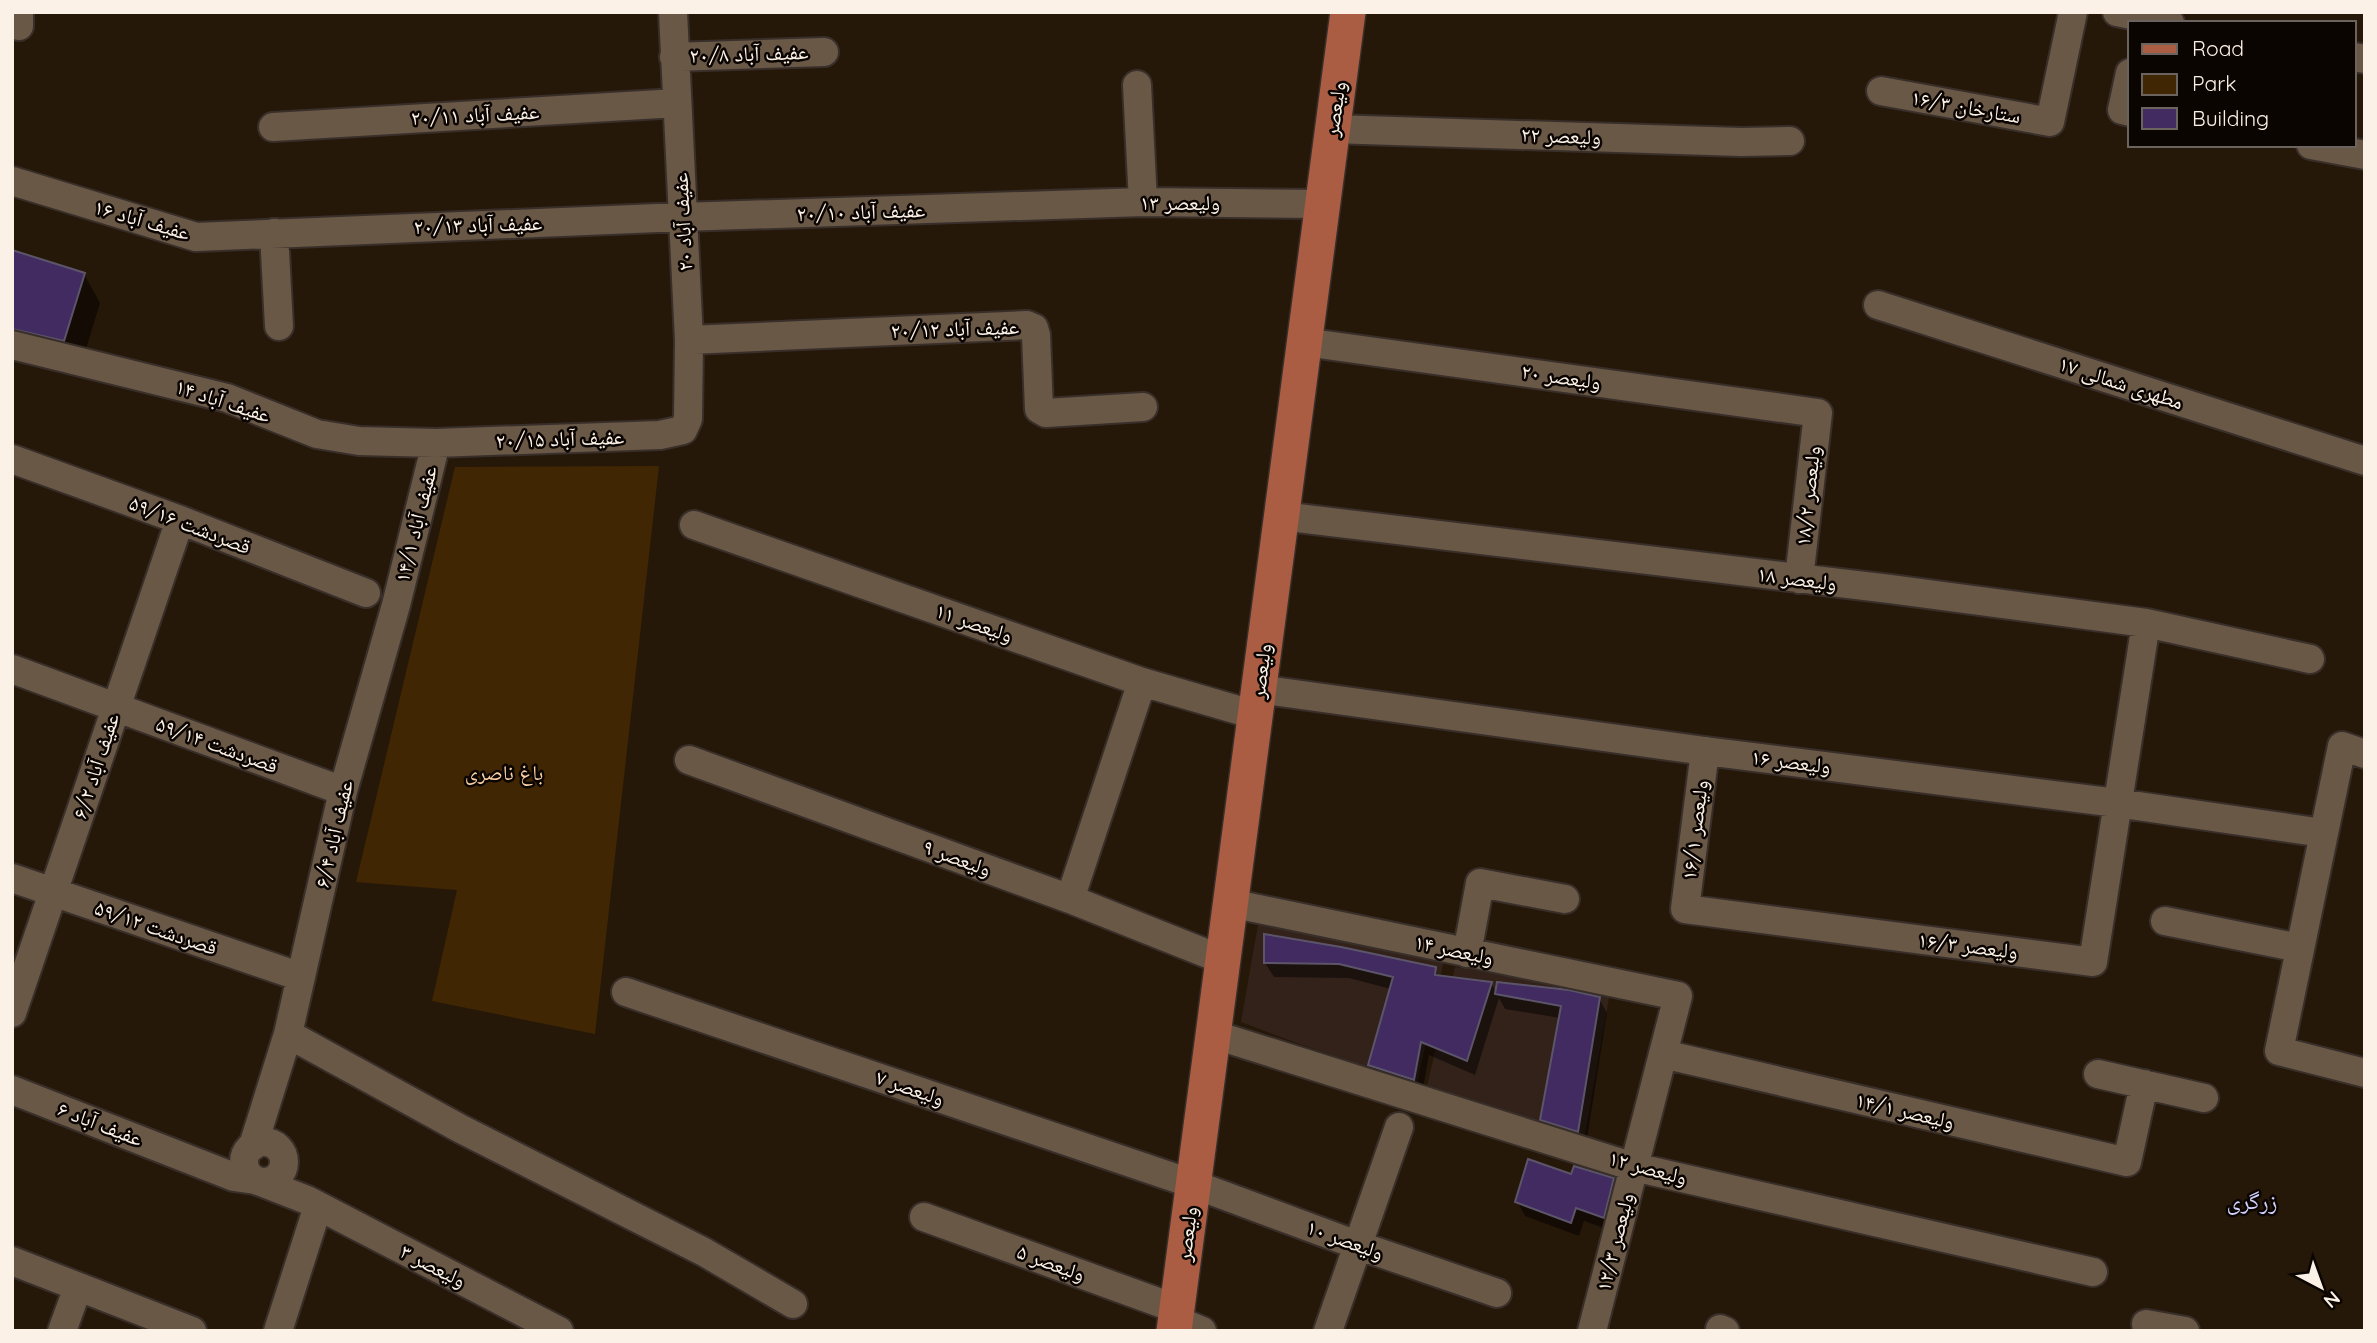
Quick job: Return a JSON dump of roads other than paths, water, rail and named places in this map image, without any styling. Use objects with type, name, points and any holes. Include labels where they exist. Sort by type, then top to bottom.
[{"type":"main road","name":"ولیعصر","points":[[1182,1323],[1194,1184],[1212,1034],[1348,12]]},
{"type":"street","name":"عفیف آباد ۲۰","points":[[673,12],[689,340],[688,419],[683,430]]},
{"type":"street","name":"۱۶/۳ ستارخان","points":[[1881,91],[2050,122],[2073,12]]},
{"type":"street","points":[[2134,18],[2156,21]]},
{"type":"street","name":"عفیف آباد ۲۰/۸","points":[[674,57],[824,52]]},
{"type":"street","points":[[2128,82],[2122,110],[2128,112]]},
{"type":"street","points":[[1137,85],[1143,202]]},
{"type":"street","name":"عفیف آباد ۲۰/۱۱","points":[[273,127],[677,103]]},
{"type":"street","name":"۲۲ ولیعصر","points":[[1332,129],[1727,142],[1790,141]]},
{"type":"street","points":[[2322,147],[2365,155]]},
{"type":"street","name":"عفیف آباد ۱۶","points":[[12,181],[183,234],[206,237],[274,233]]},
{"type":"street","name":"۱۳ ولیعصر","points":[[1039,207],[1143,202],[1321,204]]},
{"type":"street","name":"عفیف آباد ۲۰/۱۰","points":[[682,217],[1039,207]]},
{"type":"street","name":"عفیف آباد ۲۰/۱۳","points":[[274,233],[682,217]]},
{"type":"street","points":[[274,233],[279,326]]},
{"type":"street","name":"۱۷ مطهری شمالی","points":[[1878,305],[2365,461]]},
{"type":"street","name":"عفیف آباد ۲۰/۱۲","points":[[689,340],[1027,325],[1034,328],[1036,335],[1039,409],[1046,413],[1143,407]]},
{"type":"street","name":"۲۰ ولیعصر","points":[[1304,342],[1818,412]]},
{"type":"street","name":"عفیف آباد ۱۴","points":[[12,345],[226,398],[317,434],[359,442],[436,443]]},
{"type":"street","name":"۱۸/۲ ولیعصر","points":[[1799,579],[1818,412]]},
{"type":"street","name":"عفیف آباد ۲۰/۱۵","points":[[436,443],[660,435],[683,430]]},
{"type":"street","name":"عفیف آباد ۱۴/۱","points":[[396,605],[436,443]]},
{"type":"street","name":"۵۹/۱۶ قصردشت","points":[[12,459],[180,520],[366,593]]},
{"type":"street","name":"۱۸ ولیعصر","points":[[1281,516],[2146,623],[2310,659]]},
{"type":"street","name":"عفیف آباد ۶/۲","points":[[12,1013],[180,520]]},
{"type":"street","name":"۱۱ ولیعصر","points":[[694,525],[1142,682],[1257,702]]},
{"type":"street","name":"عفیف آباد ۶/۴","points":[[251,1148],[280,1065],[343,792],[396,605]]},
{"type":"street","points":[[2117,803],[2146,623]]},
{"type":"street","name":"۵۹/۱۴ قصردشت","points":[[12,668],[343,792]]},
{"type":"street","points":[[1070,899],[1142,682]]},
{"type":"street","name":"۱۶ ولیعصر","points":[[1257,702],[1705,751],[2117,803],[2323,833]]},
{"type":"street","points":[[2354,750],[2323,833],[2278,1051],[2365,1073]]},
{"type":"street","name":"۱۶/۱ ولیعصر","points":[[1685,909],[1705,751]]},
{"type":"street","name":"۹ ولیعصر","points":[[689,760],[1070,899],[1223,960]]},
{"type":"street","name":"۱۶/۳ ولیعصر","points":[[1685,909],[2093,962],[2117,803]]},
{"type":"street","name":"۵۹/۱۲ قصردشت","points":[[12,878],[301,977]]},
{"type":"street","points":[[1467,953],[1480,883],[1565,899]]},
{"type":"street","name":"۱۴ ولیعصر","points":[[1230,903],[1678,996],[1664,1054]]},
{"type":"street","points":[[2165,921],[2299,948]]},
{"type":"street","name":"۷ ولیعصر","points":[[626,992],[1194,1184]]},
{"type":"street","points":[[288,1034],[461,1129],[704,1252],[793,1304]]},
{"type":"street","name":"۱۲ ولیعصر","points":[[1212,1034],[1634,1167],[2093,1272]]},
{"type":"street","name":"۱۴/۱ ولیعصر","points":[[1664,1054],[2127,1162],[2144,1084]]},
{"type":"street","name":"۱۲/۳ ولیعصر","points":[[1595,1324],[1664,1054]]},
{"type":"street","name":"عفیف آباد ۶/۴","points":[[280,1065],[282,1155]]},
{"type":"street","points":[[2098,1074],[2204,1098]]},
{"type":"street","name":"عفیف آباد ۶","points":[[12,1090],[234,1177],[258,1181]]},
{"type":"street","points":[[1328,1331],[1399,1127]]},
{"type":"street","points":[[278,1331],[312,1203],[282,1155],[277,1147],[265,1142],[251,1148],[244,1161],[247,1172],[258,1181],[270,1181],[284,1168],[282,1155]]},
{"type":"street","name":"عفیف آباد ۶","points":[[188,1158],[251,1148]]},
{"type":"street","name":"۳ ولیعصر","points":[[258,1181],[312,1203],[559,1331]]},
{"type":"street","name":"۱۰ ولیعصر","points":[[1194,1184],[1357,1245],[1497,1293]]},
{"type":"street","name":"۵ ولیعصر","points":[[924,1217],[1182,1323]]},
{"type":"street","points":[[12,1261],[192,1331]]},
{"type":"street","points":[[62,1331],[78,1287]]},
{"type":"street","points":[[2146,1324],[2185,1331]]},
{"type":"district","name":"زرگری","points":[[2252,1201]]},
{"type":"park label","name":"باغ ناصری","points":[[504,773]]}]
